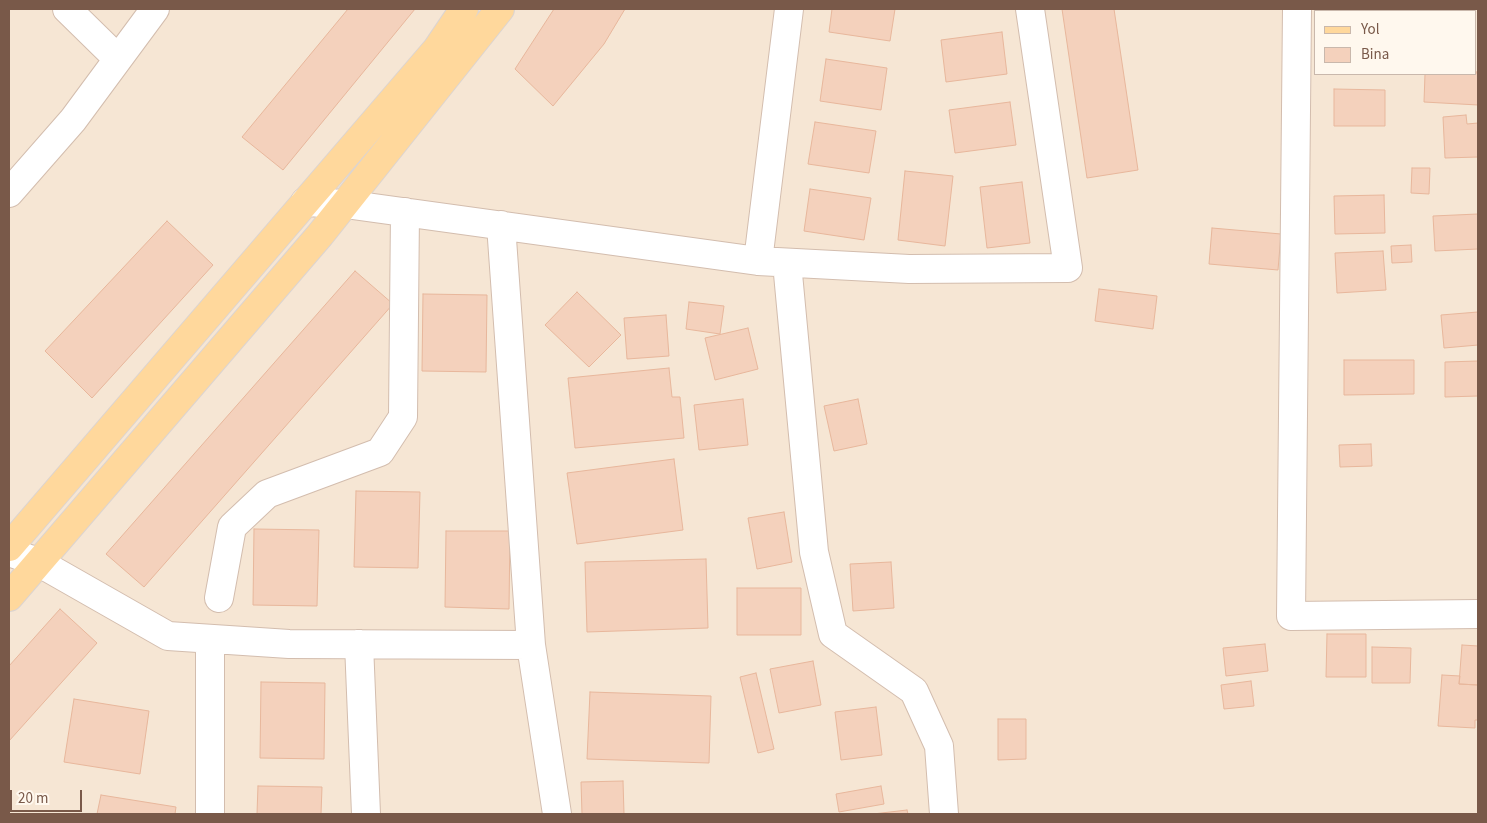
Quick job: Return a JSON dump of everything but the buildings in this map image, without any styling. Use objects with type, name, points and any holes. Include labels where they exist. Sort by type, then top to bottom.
[{"type":"main road","points":[[9,547],[436,49],[464,9]]},
{"type":"main road","points":[[9,597],[320,234],[500,9]]},
{"type":"street","points":[[67,9],[118,59]]},
{"type":"street","points":[[9,193],[73,120],[155,9]]},
{"type":"street","points":[[758,261],[789,9]]},
{"type":"street","points":[[305,202],[345,204],[758,261],[909,269],[1068,268],[1030,9]]},
{"type":"street","points":[[1297,9],[1291,616],[1478,614]]},
{"type":"street","points":[[219,598],[232,527],[267,494],[380,452],[403,417],[405,212]]},
{"type":"street","points":[[501,225],[531,645],[557,814]]},
{"type":"street","points":[[787,263],[814,552],[833,634],[914,691],[939,746],[944,814]]},
{"type":"street","points":[[9,552],[38,562],[168,636],[289,644],[531,645]]},
{"type":"street","points":[[210,639],[210,814]]},
{"type":"street","points":[[360,644],[366,814]]},
{"type":"shaded area","points":[[9,9],[1478,9],[1478,814],[9,814]]}]
